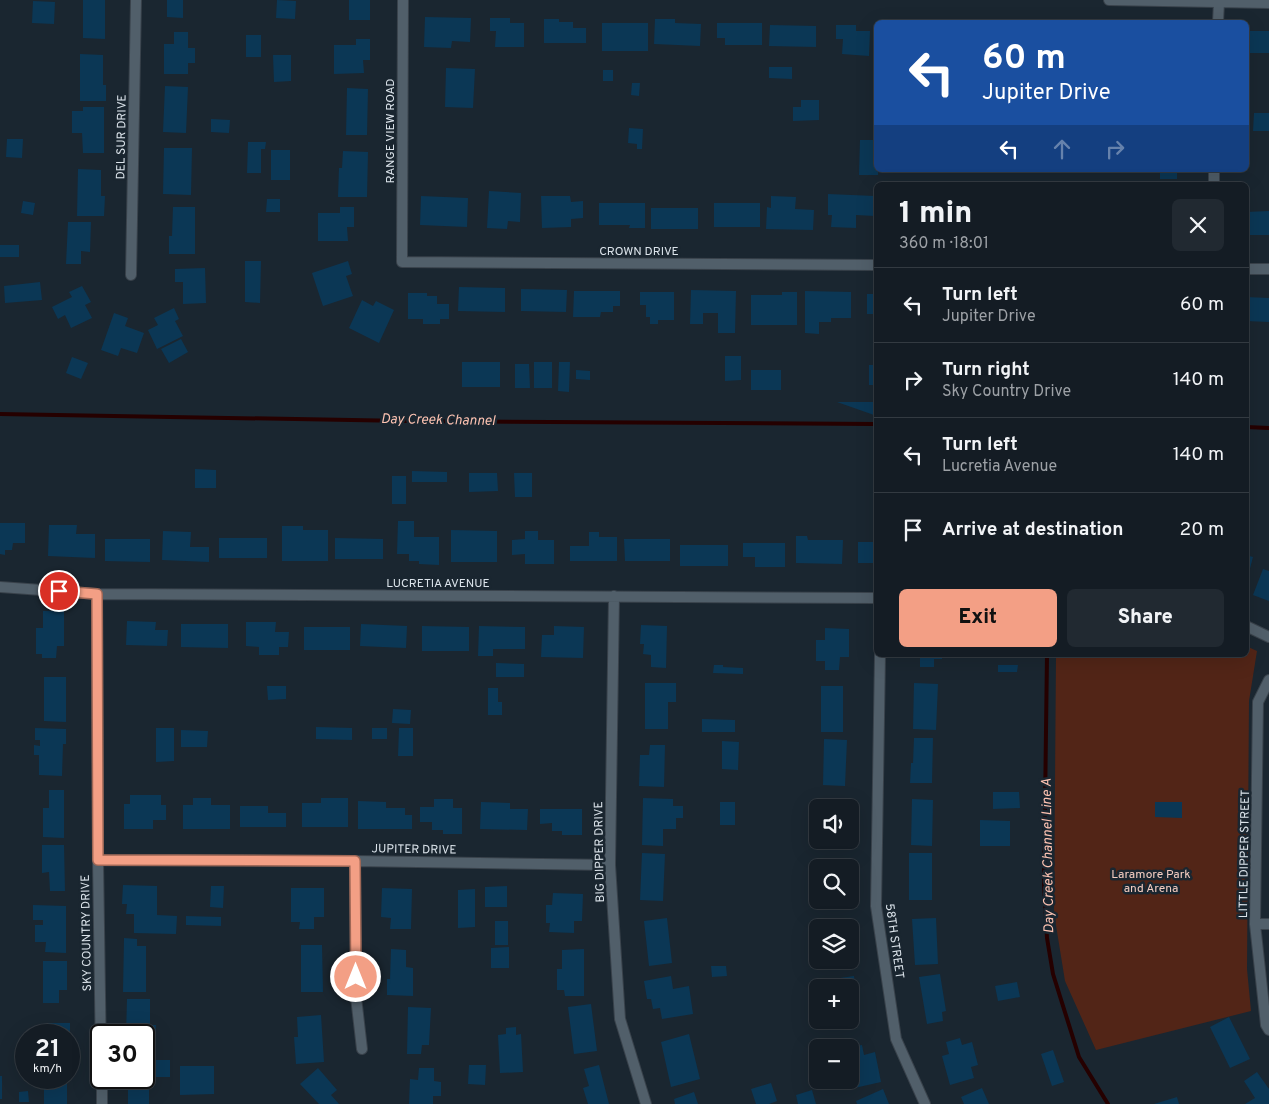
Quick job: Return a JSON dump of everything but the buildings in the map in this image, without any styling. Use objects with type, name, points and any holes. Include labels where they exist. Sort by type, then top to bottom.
[{"type":"street","name":"DEL SUR DRIVE","points":[[131,275],[136,0]]},
{"type":"street","name":"RANGE VIEW ROAD","points":[[402,0],[402,262]]},
{"type":"street","points":[[1109,0],[1269,3]]},
{"type":"street","points":[[1218,20],[1219,2]]},
{"type":"street","name":"CROWN DRIVE","points":[[402,262],[874,266]]},
{"type":"street","points":[[1249,268],[1269,269]]},
{"type":"street","name":"LUCRETIA AVENUE","points":[[0,587],[97,594],[874,598]]},
{"type":"street","name":"SKY COUNTRY DRIVE","points":[[97,594],[100,1024]]},
{"type":"street","name":"BIG DIPPER DRIVE","points":[[614,596],[610,865],[620,1019],[646,1104]]},
{"type":"street","points":[[1249,627],[1269,637]]},
{"type":"street","name":"58TH STREET","points":[[880,657],[876,906],[896,1039],[925,1104]]},
{"type":"street","name":"LITTLE DIPPER STREET","points":[[1269,680],[1258,702],[1255,924],[1266,1025],[1269,1030]]},
{"type":"street","name":"JUPITER DRIVE","points":[[98,860],[355,861],[610,865]]},
{"type":"street","points":[[355,861],[356,997],[362,1050]]},
{"type":"street","points":[[1255,924],[1269,924]]},
{"type":"street","points":[[102,1089],[102,1104]]},
{"type":"green space","name":"Laramore Park and Arena","points":[[1249,647],[1257,651],[1249,701],[1247,969],[1251,1011],[1096,1050],[1065,981],[1054,913],[1056,657],[1249,657]]},
{"type":"waterway","name":"Day Creek Channel","points":[[0,414],[407,421],[874,424]]},
{"type":"waterway","name":"Day Creek Channel","points":[[1249,427],[1269,428]]},
{"type":"waterway","name":"Day Creek Channel Line A","points":[[1047,657],[1044,884],[1047,938],[1053,974],[1079,1057],[1108,1104]]},
{"type":"route","points":[[59,591],[97,594],[98,860],[355,861],[356,977]]}]
